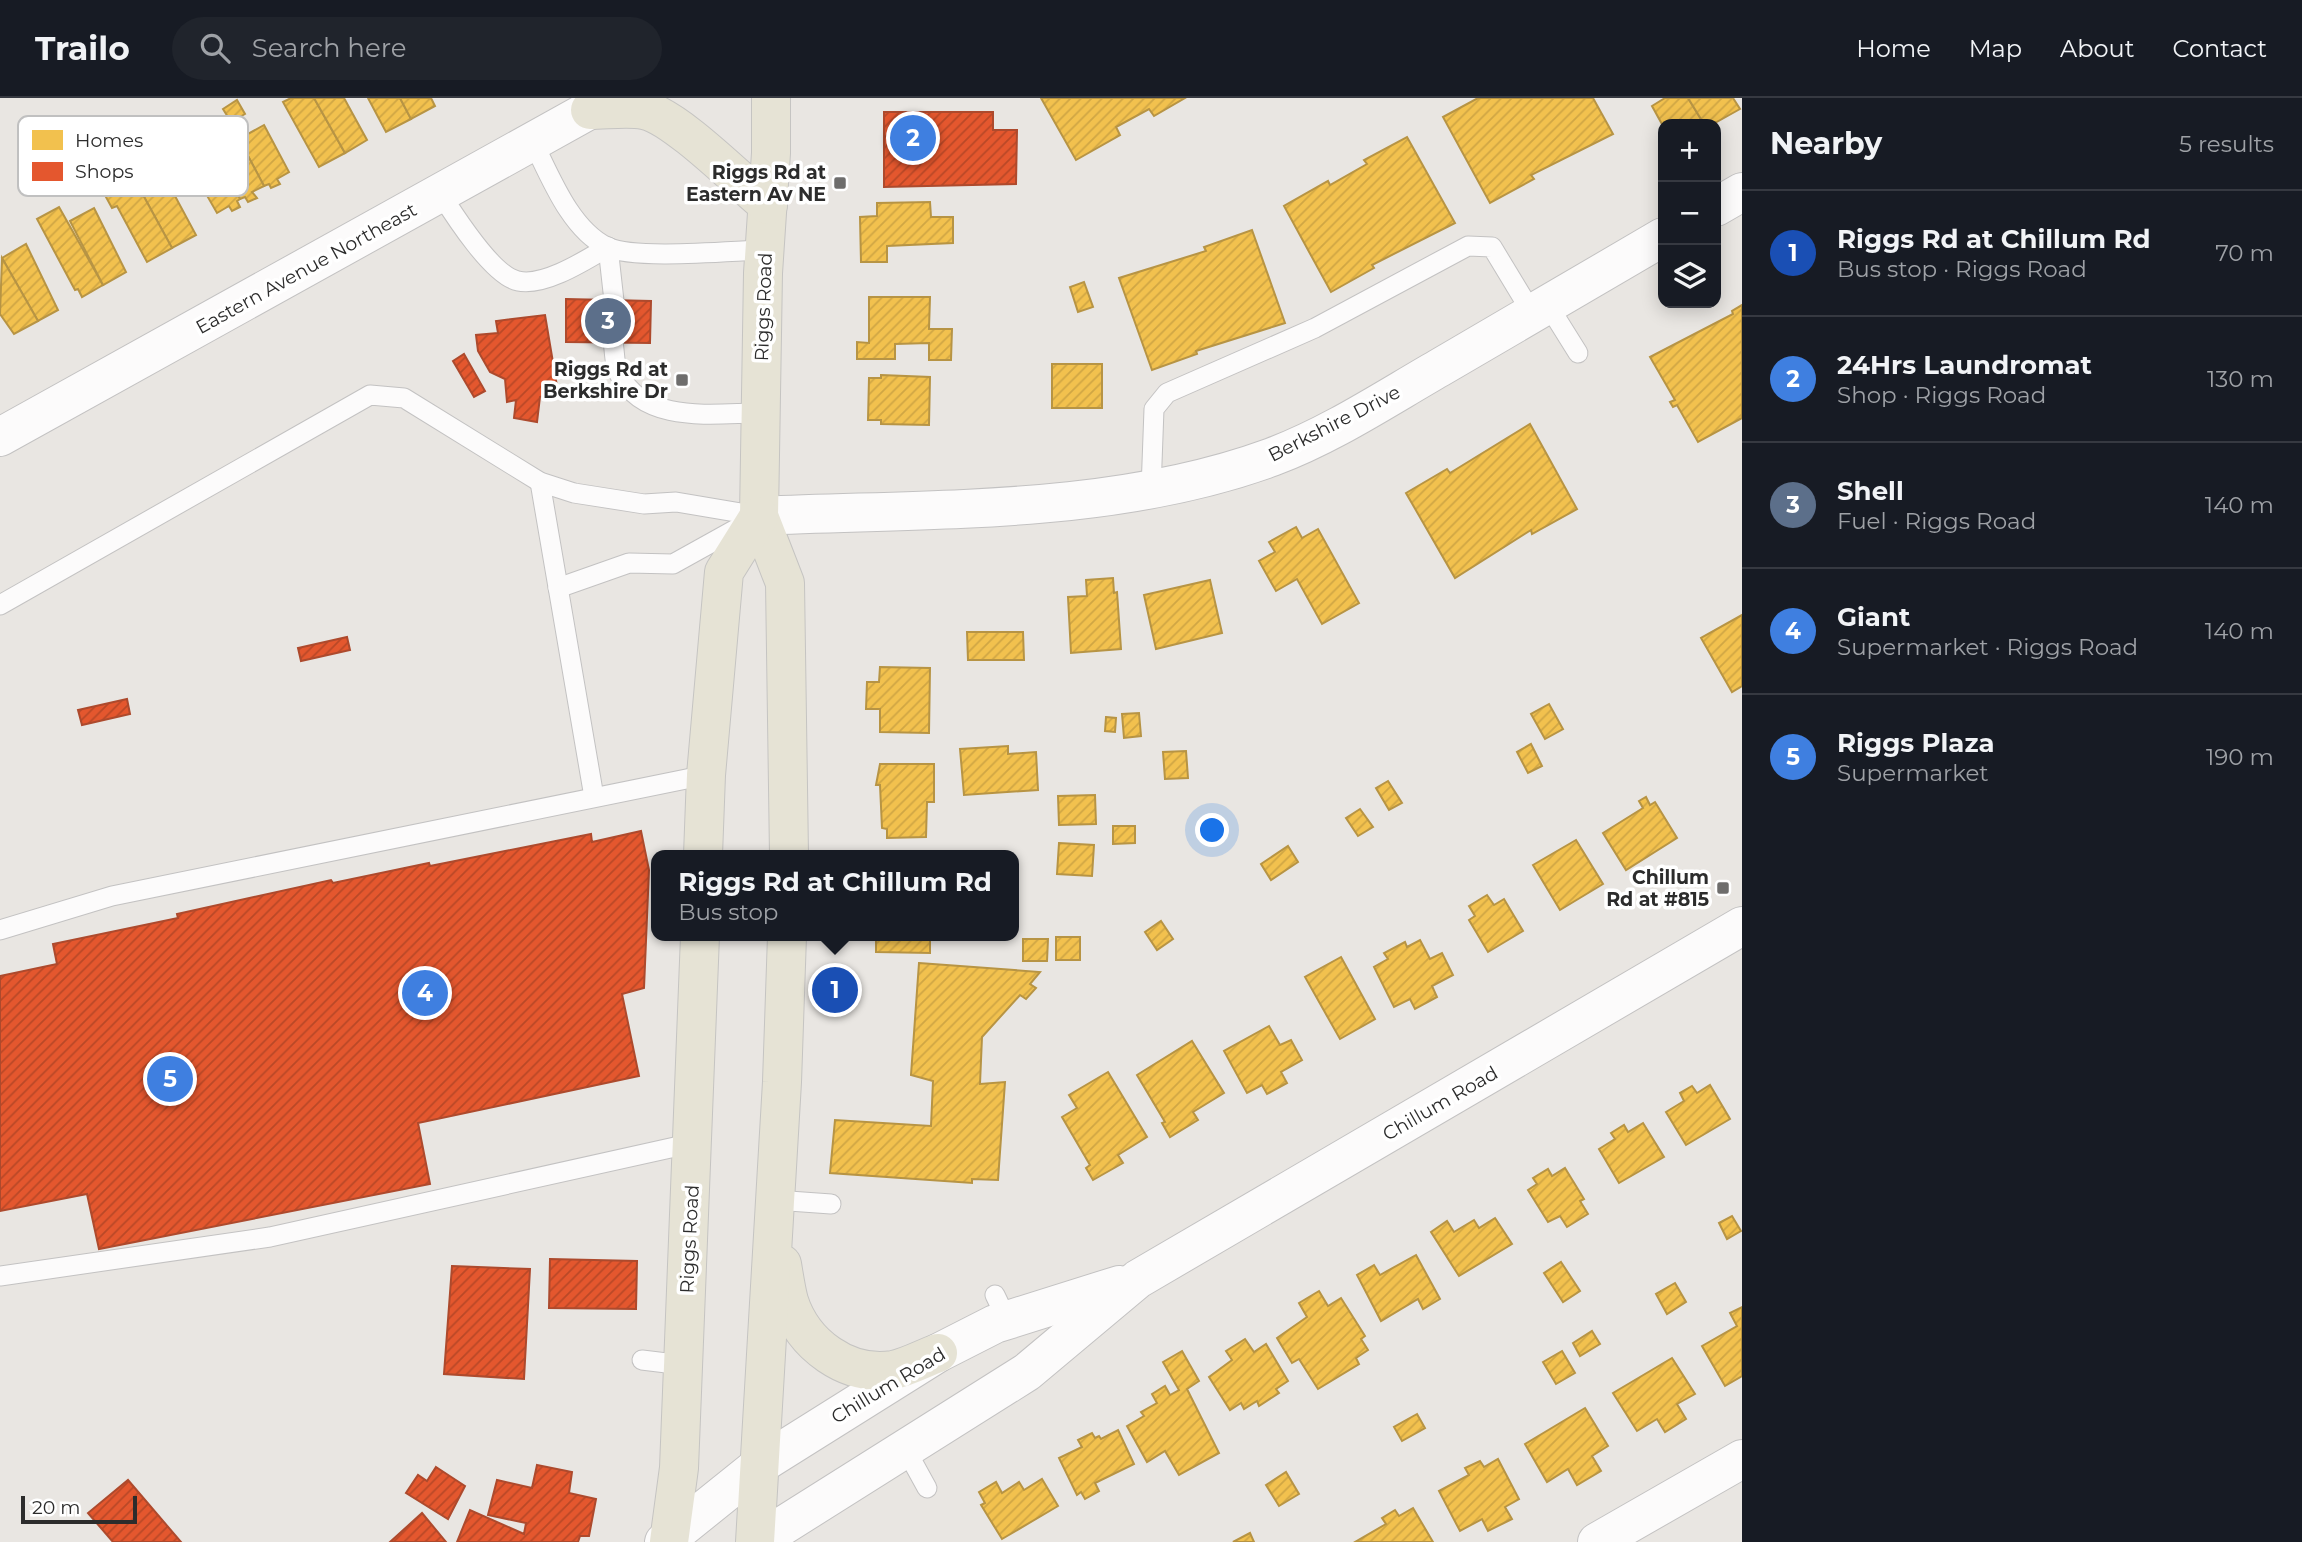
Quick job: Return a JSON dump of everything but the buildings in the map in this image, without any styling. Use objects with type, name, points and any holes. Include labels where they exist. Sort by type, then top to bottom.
[{"type":"main road","name":"Riggs Road","points":[[771,98],[760,516],[785,583],[789,850]]},
{"type":"main road","points":[[600,104],[645,110],[682,128],[697,145],[768,205]]},
{"type":"main road","points":[[703,850],[706,775],[724,572],[760,516]]},
{"type":"main road","name":"Riggs Road","points":[[668,1541],[679,1468],[700,941]]},
{"type":"main road","points":[[756,1542],[775,1213],[787,941]]},
{"type":"main road","points":[[775,1213],[790,1303],[801,1325],[842,1365],[858,1371],[894,1370],[938,1353]]},
{"type":"street","name":"Eastern Avenue Northeast","points":[[0,437],[600,104]]},
{"type":"street","points":[[1721,204],[1742,191]]},
{"type":"street","name":"Berkshire Drive","points":[[760,516],[1064,502],[1151,490],[1273,456],[1340,425],[1658,240]]},
{"type":"street","name":"Chillum Road","points":[[756,1542],[1027,1372],[1138,1279],[1742,926]]},
{"type":"street","name":"Chillum Road","points":[[668,1541],[761,1464],[938,1353],[1001,1308],[1138,1279]]},
{"type":"street","points":[[1597,1542],[1742,1459]]},
{"type":"lane","points":[[533,142],[556,187],[582,226],[608,247],[650,253],[765,250]]},
{"type":"lane","points":[[440,193],[467,235],[503,272],[518,281],[542,279],[576,265],[608,247]]},
{"type":"lane","points":[[1151,490],[1154,410],[1167,393],[1315,328],[1468,246],[1492,247],[1578,353]]},
{"type":"lane","points":[[608,247],[614,301]]},
{"type":"lane","points":[[613,342],[618,373],[641,400],[679,414],[761,413]]},
{"type":"lane","points":[[0,605],[370,395],[404,398],[540,482],[574,493],[644,504],[676,502],[760,516]]},
{"type":"lane","points":[[540,482],[594,797]]},
{"type":"lane","points":[[558,588],[629,563],[673,564],[760,516]]},
{"type":"lane","points":[[0,930],[112,896],[706,775]]},
{"type":"lane","points":[[0,1276],[270,1237],[693,1143]]},
{"type":"lane","points":[[775,1213],[831,1204]]},
{"type":"lane","points":[[642,1360],[683,1365]]},
{"type":"lane","points":[[905,1448],[927,1488]]},
{"type":"place","name":"24Hrs Laundromat","points":[[913,138]]},
{"type":"place","name":"Riggs Rd at Eastern Av NE","points":[[840,183]]},
{"type":"place","name":"Shell","points":[[608,321]]},
{"type":"place","name":"Riggs Rd at Berkshire Dr","points":[[682,380]]},
{"type":"place","name":"Chillum Rd at #815","points":[[1723,888]]},
{"type":"place","name":"Riggs Rd at Chillum Rd","points":[[835,990]]},
{"type":"place","name":"Giant","points":[[425,993]]},
{"type":"place","name":"Riggs Plaza","points":[[170,1079]]}]
